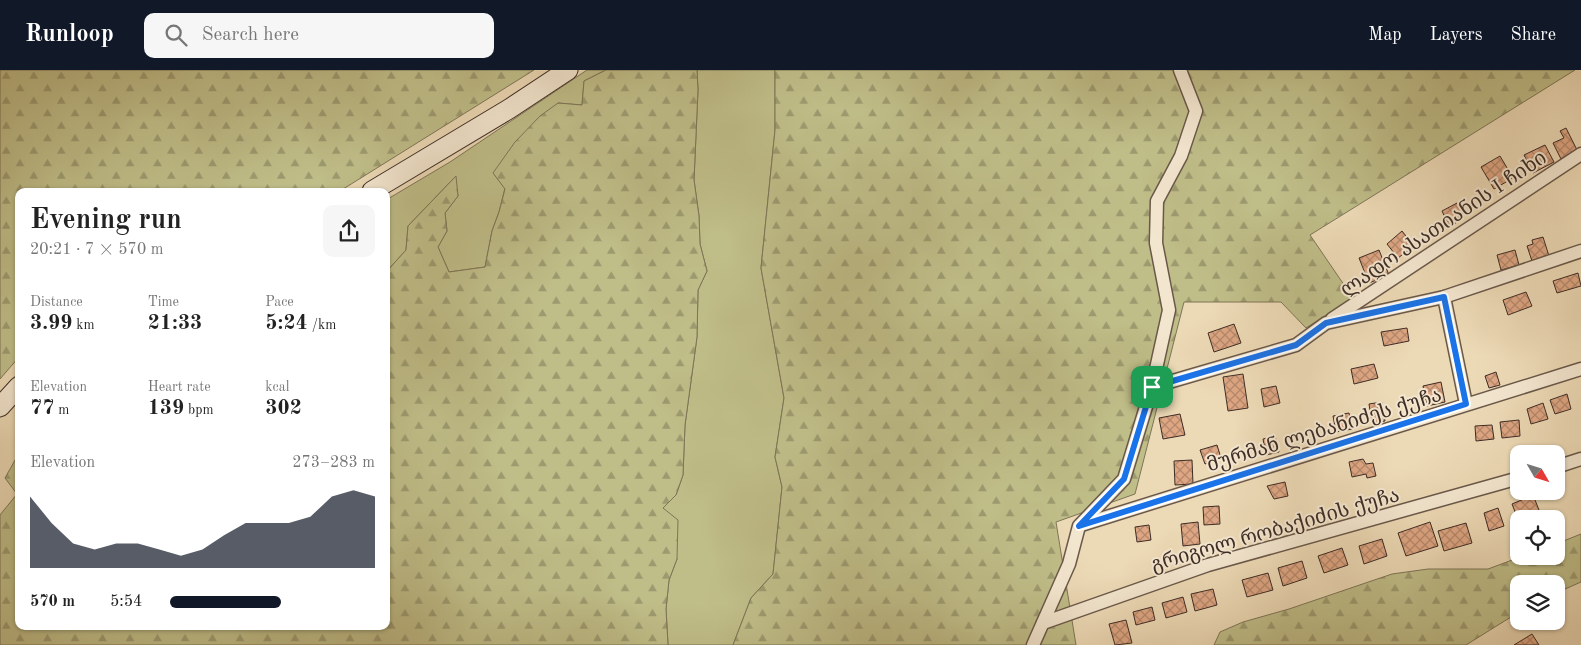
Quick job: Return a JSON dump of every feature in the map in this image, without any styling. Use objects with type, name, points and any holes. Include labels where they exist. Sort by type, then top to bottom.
[{"type":"main road","points":[[377,188],[509,109],[568,70]]},
{"type":"main road","points":[[0,407],[15,390]]},
{"type":"street","points":[[1033,645],[1068,564],[1079,526],[1124,479],[1152,387],[1168,310],[1156,243],[1157,201],[1182,156],[1196,111],[1180,70]]},
{"type":"street","name":"ლადო ასათიანის I ჩიხი","points":[[1152,387],[1296,345],[1326,323],[1581,154]]},
{"type":"street","points":[[1326,323],[1444,297],[1581,251]]},
{"type":"street","points":[[1444,297],[1466,404]]},
{"type":"street","name":"მურმან ლებანიძეს ქუჩა","points":[[1079,526],[1581,369]]},
{"type":"street","points":[[1565,464],[1581,459]]},
{"type":"street","name":"გრიგოლ რობაქიძის ქუჩა","points":[[1043,623],[1208,565],[1510,481]]},
{"type":"green space","points":[[0,70],[534,70],[345,188],[15,188],[15,362],[0,379]]},
{"type":"green space","points":[[587,70],[606,70],[584,81],[582,105],[558,103],[494,174],[505,188],[492,231],[485,267],[449,272],[438,247],[447,231],[445,213],[458,196],[455,177],[408,226],[406,250],[390,268],[390,198],[450,162]]},
{"type":"green space","points":[[606,70],[697,70],[698,90],[694,180],[699,216],[700,244],[707,271],[698,290],[697,337],[685,425],[683,475],[676,495],[663,508],[678,520],[677,559],[669,580],[666,609],[668,645],[0,645],[0,515],[15,496],[15,630],[390,630],[390,268],[406,250],[408,226],[456,176],[458,196],[445,213],[447,231],[438,247],[449,272],[485,267],[492,231],[505,189],[493,173],[515,142],[540,116],[558,103],[582,105],[584,81]]},
{"type":"green space","points":[[697,70],[775,70],[775,130],[761,268],[784,398],[775,457],[782,487],[773,574],[751,598],[733,645],[668,645],[666,609],[669,580],[677,559],[663,508],[676,495],[683,475],[685,425],[697,337],[698,290],[707,271],[700,244],[699,216],[694,180],[698,90]]},
{"type":"green space","points":[[775,70],[1575,70],[1310,235],[1353,298],[1306,328],[1281,302],[1184,302],[1135,494],[1056,522],[1076,645],[733,645],[751,598],[773,574],[782,487],[775,457],[784,398],[761,268],[775,130]]},
{"type":"green space","points":[[15,460],[15,491],[5,478]]},
{"type":"green space","points":[[1581,534],[1581,582],[1565,589],[1565,575],[1510,575],[1510,618],[1466,645],[1214,645],[1220,632],[1243,622],[1289,609],[1392,574],[1428,569],[1488,569],[1510,561],[1510,565],[1565,565],[1565,540]]},
{"type":"building","points":[[1566,128],[1578,152],[1562,161],[1553,143],[1564,138],[1560,131]]},
{"type":"building","points":[[1545,145],[1554,162],[1533,173],[1524,155]]},
{"type":"building","points":[[1500,156],[1513,178],[1494,189],[1481,167]]},
{"type":"building","points":[[1457,203],[1464,215],[1455,220],[1456,223],[1449,226],[1442,211]]},
{"type":"building","points":[[1402,231],[1414,246],[1398,258],[1387,244]]},
{"type":"building","points":[[1543,237],[1549,256],[1532,261],[1527,246],[1533,244],[1532,240]]},
{"type":"building","points":[[1379,250],[1389,275],[1369,283],[1359,258]]},
{"type":"building","points":[[1515,250],[1519,265],[1501,270],[1497,255]]},
{"type":"building","points":[[1578,273],[1581,286],[1557,293],[1553,281]]},
{"type":"building","points":[[1526,292],[1532,306],[1508,315],[1503,300]]},
{"type":"building","points":[[1234,324],[1241,343],[1214,352],[1208,333]]},
{"type":"building","points":[[1407,328],[1409,341],[1384,346],[1381,332]]},
{"type":"building","points":[[1374,364],[1378,378],[1354,384],[1351,369]]},
{"type":"building","points":[[1496,372],[1500,385],[1489,388],[1485,376]]},
{"type":"building","points":[[1243,374],[1248,408],[1228,411],[1223,377]]},
{"type":"building","points":[[1441,382],[1445,402],[1427,406],[1423,386]]},
{"type":"building","points":[[1276,386],[1280,403],[1264,407],[1261,389]]},
{"type":"building","points":[[1567,394],[1571,409],[1555,414],[1550,400]]},
{"type":"building","points":[[1382,402],[1385,421],[1372,423],[1369,404]]},
{"type":"building","points":[[1543,403],[1548,419],[1531,424],[1527,409]]},
{"type":"building","points":[[1349,413],[1352,429],[1336,432],[1333,416]]},
{"type":"building","points":[[1180,414],[1185,435],[1163,439],[1159,418]]},
{"type":"building","points":[[1519,420],[1520,436],[1502,438],[1500,422]]},
{"type":"building","points":[[1492,425],[1494,439],[1476,441],[1475,426]]},
{"type":"building","points":[[1275,436],[1279,452],[1266,455],[1263,439]]},
{"type":"building","points":[[1217,445],[1221,458],[1205,464],[1200,450]]},
{"type":"building","points":[[1363,459],[1366,464],[1373,463],[1376,476],[1367,478],[1366,474],[1352,477],[1349,462]]},
{"type":"building","points":[[1192,460],[1193,484],[1175,485],[1174,461]]},
{"type":"building","points":[[1285,482],[1288,496],[1274,499],[1267,486]]},
{"type":"building","points":[[1521,500],[1535,500],[1539,510],[1514,510],[1512,504]]},
{"type":"building","points":[[1219,506],[1220,524],[1204,525],[1203,507]]},
{"type":"building","points":[[1498,508],[1504,526],[1489,531],[1484,513]]},
{"type":"building","points":[[1198,522],[1200,544],[1183,546],[1181,524]]},
{"type":"building","points":[[1430,522],[1438,546],[1406,556],[1398,533]]},
{"type":"building","points":[[1466,523],[1472,543],[1444,551],[1438,531]]},
{"type":"building","points":[[1149,525],[1151,540],[1137,542],[1135,527]]},
{"type":"building","points":[[1382,539],[1387,556],[1364,564],[1359,546]]},
{"type":"building","points":[[1342,548],[1348,565],[1324,573],[1318,556]]},
{"type":"building","points":[[1302,561],[1307,578],[1283,586],[1278,568]]},
{"type":"building","points":[[1268,573],[1273,590],[1247,597],[1242,580]]},
{"type":"building","points":[[1213,589],[1217,605],[1195,611],[1191,594]]},
{"type":"building","points":[[1183,597],[1187,612],[1166,618],[1162,603]]},
{"type":"building","points":[[1152,607],[1155,620],[1136,625],[1133,612]]},
{"type":"building","points":[[1126,620],[1132,643],[1115,645],[1109,624]]},
{"type":"building","points":[[1532,634],[1539,645],[1514,645]]},
{"type":"route","points":[[1444,297],[1466,404],[1079,526],[1124,479],[1152,387],[1296,345],[1326,323],[1444,297]]}]
